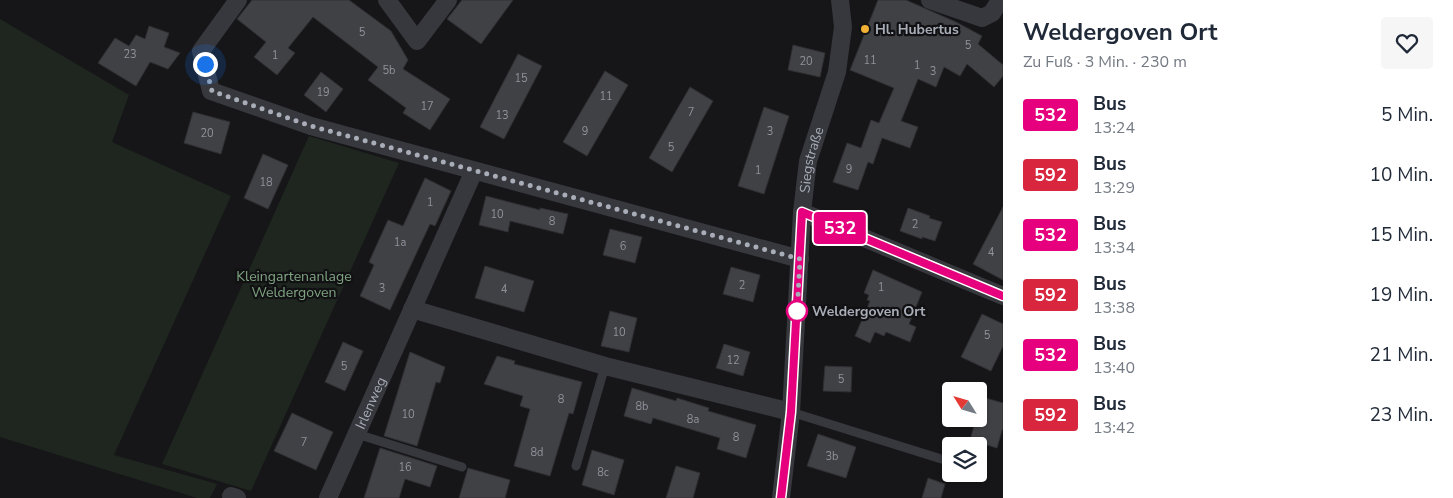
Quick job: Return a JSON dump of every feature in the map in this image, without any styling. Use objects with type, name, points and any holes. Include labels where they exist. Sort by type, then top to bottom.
[{"type":"street","points":[[238,0],[201,51],[212,91],[311,126],[800,259]]},
{"type":"street","points":[[387,0],[417,41],[448,0]]},
{"type":"street","name":"Siegstraße","points":[[781,498],[791,412],[802,212],[808,161],[837,72],[843,28],[840,0]]},
{"type":"street","points":[[930,0],[982,18],[992,13],[1000,0]]},
{"type":"street","name":"Irlenweg","points":[[328,498],[474,171]]},
{"type":"street","points":[[802,212],[1003,296]]},
{"type":"street","points":[[412,309],[605,366],[791,412]]},
{"type":"lane","points":[[576,466],[605,366]]},
{"type":"lane","points":[[791,412],[942,459]]},
{"type":"lane","points":[[357,434],[462,467]]},
{"type":"green space","points":[[0,19],[129,95],[112,142],[231,196],[114,455],[217,484],[210,498],[197,498],[0,437]]},
{"type":"green space","name":"Kleingartenanlage Weldergoven","points":[[309,136],[399,163],[251,491],[162,464]]},
{"type":"building","points":[[252,0],[349,0],[391,31],[408,60],[403,69],[450,99],[430,130],[403,113],[406,108],[368,80],[378,67],[313,17],[288,48],[295,53],[277,75],[254,57],[266,42],[237,19]]},
{"type":"building","points":[[462,0],[513,0],[481,44],[447,19]]},
{"type":"building","points":[[878,0],[906,0],[956,22],[982,36],[978,44],[1003,65],[1003,76],[994,87],[967,64],[960,76],[944,67],[936,87],[918,79],[901,121],[918,127],[910,148],[882,138],[873,164],[868,162],[858,190],[833,182],[847,143],[861,148],[871,120],[879,123],[894,88],[850,70]]},
{"type":"building","points":[[149,26],[169,33],[164,47],[180,53],[168,69],[150,62],[136,86],[98,63],[115,38],[129,46],[136,35],[145,39]]},
{"type":"building","points":[[793,45],[825,53],[820,77],[788,70]]},
{"type":"building","points":[[518,54],[542,66],[504,139],[480,127]]},
{"type":"building","points":[[605,71],[628,85],[587,156],[563,142]]},
{"type":"building","points":[[321,72],[343,89],[326,112],[304,95]]},
{"type":"building","points":[[690,87],[713,101],[672,172],[649,158]]},
{"type":"building","points":[[764,107],[789,116],[764,194],[738,186]]},
{"type":"building","points":[[193,112],[230,122],[221,154],[184,143]]},
{"type":"building","points":[[263,154],[288,165],[268,209],[244,198]]},
{"type":"building","points":[[425,178],[451,191],[435,226],[430,224],[390,310],[360,296],[374,265],[369,262],[388,220],[403,226]]},
{"type":"building","points":[[486,196],[540,210],[540,208],[568,214],[563,234],[510,221],[508,232],[479,225]]},
{"type":"building","points":[[1003,207],[1003,280],[973,264]]},
{"type":"building","points":[[908,208],[942,222],[935,241],[922,237],[922,239],[900,231]]},
{"type":"building","points":[[610,229],[642,237],[635,263],[603,255]]},
{"type":"building","points":[[485,266],[534,281],[524,312],[475,298]]},
{"type":"building","points":[[731,267],[760,275],[753,302],[723,294]]},
{"type":"building","points":[[873,270],[922,292],[909,324],[916,327],[910,342],[886,332],[884,336],[875,332],[870,343],[855,336],[870,301],[867,300],[869,295],[864,293]]},
{"type":"building","points":[[610,311],[637,318],[629,352],[601,346]]},
{"type":"building","points":[[982,314],[1003,324],[1003,346],[991,371],[961,357]]},
{"type":"building","points":[[343,342],[363,351],[345,391],[325,382]]},
{"type":"building","points":[[724,344],[750,352],[743,376],[716,368]]},
{"type":"building","points":[[410,352],[445,367],[440,383],[436,382],[417,446],[384,436]]},
{"type":"building","points":[[497,356],[515,361],[514,364],[582,382],[573,414],[569,413],[550,476],[514,466],[530,409],[520,406],[523,396],[484,384]]},
{"type":"building","points":[[825,366],[852,367],[851,392],[823,391]]},
{"type":"building","points":[[632,388],[676,401],[677,398],[709,408],[708,411],[756,425],[746,458],[717,449],[720,438],[653,418],[651,424],[624,416]]},
{"type":"building","points":[[988,399],[1003,403],[1003,427],[997,448],[987,445],[987,437],[971,437],[973,428],[988,428]]},
{"type":"building","points":[[292,413],[333,432],[316,470],[274,451]]},
{"type":"building","points":[[818,434],[856,447],[846,478],[807,466]]},
{"type":"building","points":[[380,448],[437,466],[430,487],[405,479],[399,498],[364,498]]},
{"type":"building","points":[[592,450],[624,460],[614,495],[582,485]]},
{"type":"building","points":[[676,466],[700,473],[693,498],[666,498]]},
{"type":"building","points":[[468,468],[510,480],[505,498],[459,498]]},
{"type":"building","points":[[928,478],[945,484],[941,498],[922,498]]},
{"type":"bus line","name":"532","points":[[781,498],[791,412],[802,212],[1003,296]]},
{"type":"place","name":"Hl. Hubertus","points":[[865,29]]},
{"type":"place","name":"Weldergoven Ort","points":[[797,311]]},
{"type":"route","points":[[205,64],[212,91],[311,126],[800,259],[797,314],[797,311]]}]
